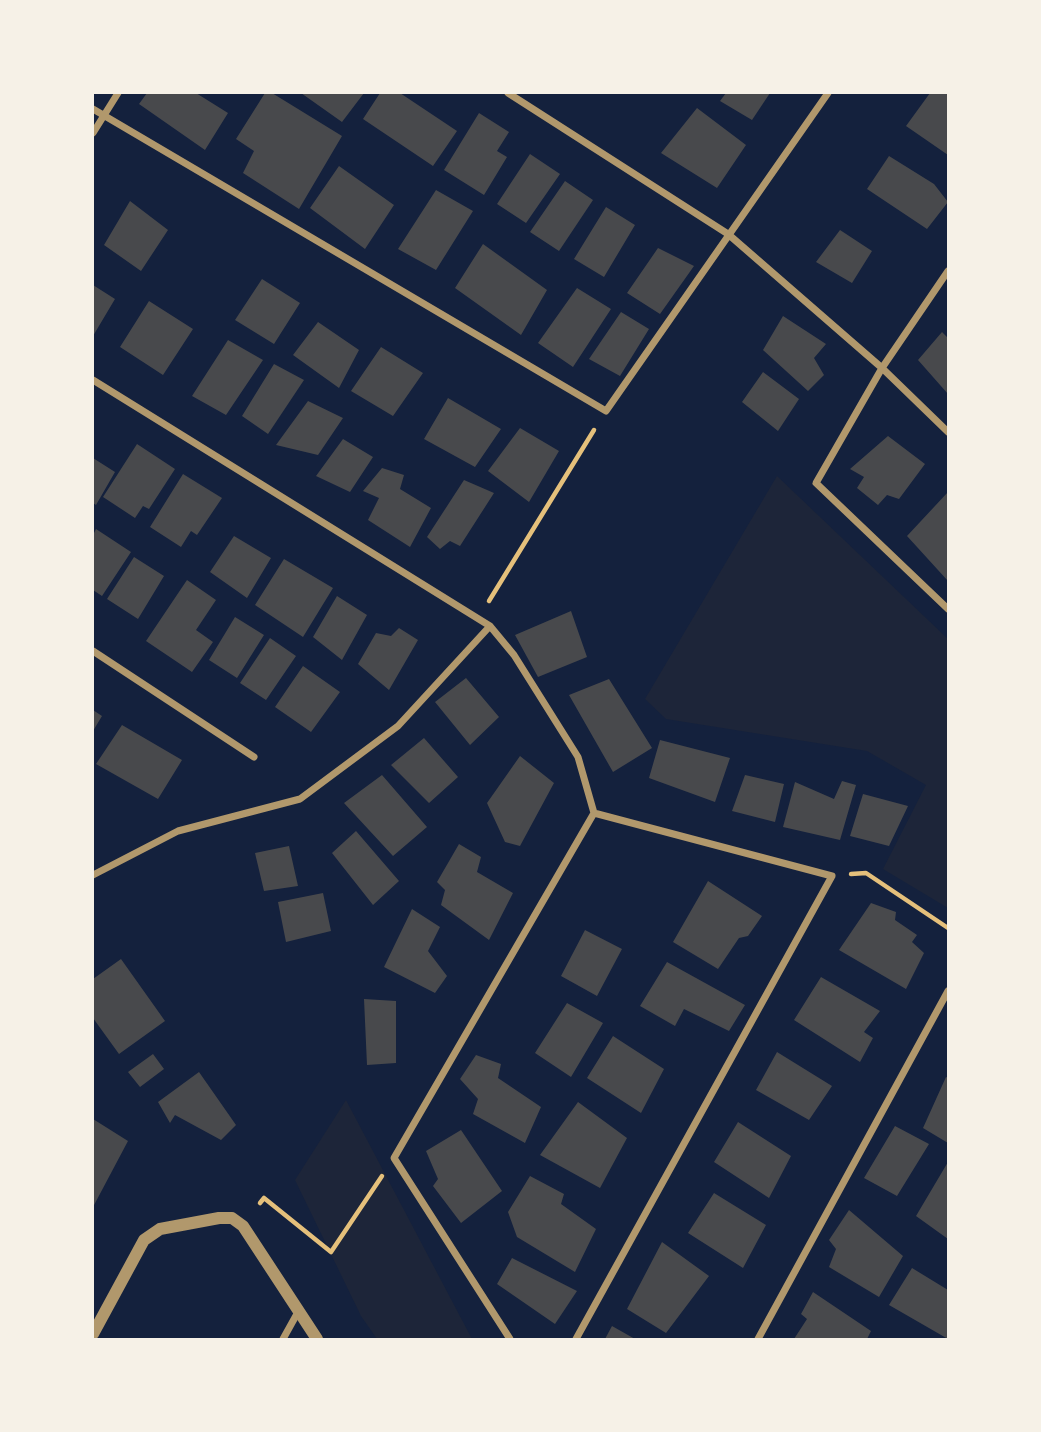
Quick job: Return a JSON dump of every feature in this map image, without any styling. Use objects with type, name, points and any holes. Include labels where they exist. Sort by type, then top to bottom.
[{"type":"street","points":[[93,133],[118,93]]},
{"type":"street","points":[[508,93],[728,234],[882,368],[948,432]]},
{"type":"street","points":[[93,110],[606,411],[828,93]]},
{"type":"street","points":[[948,271],[882,368],[816,483],[948,609]]},
{"type":"street","points":[[93,380],[490,625],[514,655],[578,757],[594,813],[394,1158],[510,1339]]},
{"type":"street","points":[[93,876],[178,831],[300,799],[398,726],[490,625]]},
{"type":"street","points":[[93,651],[254,757]]},
{"type":"street","points":[[576,1339],[832,876],[594,813]]},
{"type":"street","points":[[758,1339],[948,991]]},
{"type":"street","points":[[93,1334],[144,1240],[160,1229],[219,1217],[233,1218],[243,1226],[317,1339]]},
{"type":"street","points":[[283,1339],[298,1312]]},
{"type":"path","points":[[491,598],[606,411]]},
{"type":"path","points":[[832,876],[866,873],[948,928]]},
{"type":"path","points":[[260,1203],[264,1198],[331,1252],[394,1158]]},
{"type":"shaded area","points":[[777,476],[948,639],[948,908],[883,869],[926,785],[867,751],[666,719],[645,699]]},
{"type":"shaded area","points":[[346,1100],[472,1339],[377,1339],[361,1316],[295,1180]]},
{"type":"building","points":[[147,93],[196,93],[228,113],[205,150],[139,104]]},
{"type":"building","points":[[265,93],[272,93],[342,136],[299,209],[243,173],[254,151],[236,139]]},
{"type":"building","points":[[301,93],[364,93],[342,122]]},
{"type":"building","points":[[380,93],[400,93],[457,131],[433,166],[363,119]]},
{"type":"building","points":[[726,93],[770,93],[752,120],[720,101]]},
{"type":"building","points":[[930,93],[948,93],[948,155],[906,126]]},
{"type":"building","points":[[697,108],[746,145],[717,188],[661,153]]},
{"type":"building","points":[[479,113],[509,132],[497,151],[507,157],[484,195],[444,170]]},
{"type":"building","points":[[530,154],[560,174],[526,223],[497,204]]},
{"type":"building","points":[[889,156],[934,184],[948,202],[927,229],[867,189]]},
{"type":"building","points":[[339,166],[394,205],[365,249],[310,208]]},
{"type":"building","points":[[565,181],[593,200],[559,251],[530,232]]},
{"type":"building","points":[[436,190],[473,211],[436,270],[398,249]]},
{"type":"building","points":[[130,201],[168,230],[141,271],[104,245]]},
{"type":"building","points":[[606,207],[635,225],[604,277],[574,259]]},
{"type":"building","points":[[840,230],[872,251],[852,283],[816,262]]},
{"type":"building","points":[[483,244],[547,290],[521,335],[455,288]]},
{"type":"building","points":[[658,248],[694,266],[660,314],[627,293]]},
{"type":"building","points":[[262,279],[300,303],[274,344],[235,320]]},
{"type":"building","points":[[93,285],[115,299],[93,336]]},
{"type":"building","points":[[577,288],[611,309],[573,367],[538,343]]},
{"type":"building","points":[[149,301],[193,329],[163,375],[120,347]]},
{"type":"building","points":[[621,312],[649,329],[620,376],[589,359]]},
{"type":"building","points":[[783,316],[826,344],[814,358],[824,375],[808,391],[763,350]]},
{"type":"building","points":[[318,322],[359,350],[339,388],[293,355]]},
{"type":"building","points":[[942,332],[948,338],[948,394],[918,360]]},
{"type":"building","points":[[228,340],[263,360],[226,415],[192,396]]},
{"type":"building","points":[[381,347],[423,373],[393,416],[351,391]]},
{"type":"building","points":[[274,364],[304,380],[268,434],[242,416]]},
{"type":"building","points":[[763,372],[799,399],[778,431],[742,402]]},
{"type":"building","points":[[448,398],[501,429],[475,467],[424,439]]},
{"type":"building","points":[[308,401],[343,418],[318,455],[276,445]]},
{"type":"building","points":[[520,428],[559,451],[529,502],[488,471]]},
{"type":"building","points":[[888,436],[925,464],[899,499],[887,495],[878,505],[857,488],[864,477],[850,469]]},
{"type":"building","points":[[343,439],[373,457],[350,492],[316,476]]},
{"type":"building","points":[[137,444],[175,469],[149,509],[143,506],[135,518],[103,497]]},
{"type":"building","points":[[93,458],[115,472],[96,505],[93,503]]},
{"type":"building","points":[[382,468],[404,475],[400,489],[431,508],[410,547],[368,520],[379,498],[363,491]]},
{"type":"building","points":[[183,474],[222,498],[197,535],[191,531],[181,547],[150,527]]},
{"type":"building","points":[[464,480],[494,493],[460,546],[450,541],[440,549],[427,537]]},
{"type":"building","points":[[948,492],[948,581],[907,536]]},
{"type":"building","points":[[96,529],[131,552],[102,596],[93,590],[93,535]]},
{"type":"building","points":[[234,536],[271,558],[247,598],[210,572]]},
{"type":"building","points":[[134,557],[164,576],[138,619],[107,599]]},
{"type":"building","points":[[284,559],[333,588],[303,637],[255,605]]},
{"type":"building","points":[[187,580],[216,600],[196,630],[213,642],[192,672],[146,641]]},
{"type":"building","points":[[337,596],[367,615],[342,660],[313,637]]},
{"type":"building","points":[[571,611],[587,657],[538,677],[515,635]]},
{"type":"building","points":[[235,617],[264,635],[237,678],[209,660]]},
{"type":"building","points":[[399,628],[418,640],[389,690],[358,664],[376,633],[391,636]]},
{"type":"building","points":[[270,638],[296,656],[266,700],[240,683]]},
{"type":"building","points":[[303,666],[340,692],[311,732],[275,707]]},
{"type":"building","points":[[466,678],[499,717],[470,745],[435,702]]},
{"type":"building","points":[[609,679],[652,748],[613,772],[569,695]]},
{"type":"building","points":[[93,710],[102,716],[93,731]]},
{"type":"building","points":[[122,725],[182,760],[158,799],[96,764]]},
{"type":"building","points":[[424,738],[458,777],[429,803],[391,765]]},
{"type":"building","points":[[660,740],[730,758],[715,802],[649,778]]},
{"type":"building","points":[[520,756],[554,783],[520,846],[505,842],[487,803]]},
{"type":"building","points":[[382,775],[427,827],[393,856],[344,803]]},
{"type":"building","points":[[745,775],[784,784],[775,822],[732,811]]},
{"type":"building","points":[[842,781],[856,785],[840,840],[783,827],[795,782],[834,799]]},
{"type":"building","points":[[863,794],[908,806],[889,846],[850,836]]},
{"type":"building","points":[[356,831],[399,881],[373,905],[332,853]]},
{"type":"building","points":[[459,844],[481,857],[477,872],[513,893],[489,940],[441,905],[445,890],[437,882]]},
{"type":"building","points":[[289,846],[298,886],[264,891],[255,853]]},
{"type":"building","points":[[708,881],[762,916],[748,936],[739,938],[718,969],[673,942]]},
{"type":"building","points":[[323,893],[331,931],[286,942],[278,902]]},
{"type":"building","points":[[871,903],[896,912],[895,920],[917,935],[912,942],[924,953],[906,989],[839,950]]},
{"type":"building","points":[[412,909],[440,927],[428,951],[447,976],[435,993],[384,967]]},
{"type":"building","points":[[585,930],[622,949],[597,996],[561,976]]},
{"type":"building","points":[[121,959],[165,1021],[119,1054],[93,1018],[93,979]]},
{"type":"building","points":[[667,962],[745,1005],[729,1031],[684,1009],[675,1026],[640,1006]]},
{"type":"building","points":[[821,977],[880,1011],[864,1032],[873,1038],[860,1062],[794,1020]]},
{"type":"building","points":[[364,999],[396,1001],[396,1063],[367,1065]]},
{"type":"building","points":[[567,1003],[603,1023],[571,1077],[535,1053]]},
{"type":"building","points":[[613,1036],[664,1069],[641,1113],[587,1078]]},
{"type":"building","points":[[777,1052],[832,1086],[809,1120],[756,1090]]},
{"type":"building","points":[[153,1054],[164,1069],[140,1087],[128,1072]]},
{"type":"building","points":[[476,1055],[501,1064],[498,1078],[541,1107],[525,1143],[473,1114],[478,1099],[460,1079]]},
{"type":"building","points":[[199,1072],[236,1125],[221,1140],[175,1115],[170,1123],[158,1102]]},
{"type":"building","points":[[946,1077],[948,1078],[948,1143],[923,1128]]},
{"type":"building","points":[[578,1102],[627,1138],[600,1188],[540,1155]]},
{"type":"building","points":[[93,1119],[128,1141],[93,1207]]},
{"type":"building","points":[[738,1122],[791,1156],[769,1198],[714,1162]]},
{"type":"building","points":[[895,1126],[929,1144],[897,1196],[864,1178]]},
{"type":"building","points":[[461,1130],[502,1191],[461,1223],[433,1186],[438,1179],[426,1151]]},
{"type":"building","points":[[948,1162],[948,1239],[916,1216]]},
{"type":"building","points":[[530,1176],[564,1194],[561,1204],[596,1229],[575,1272],[517,1237],[508,1212]]},
{"type":"building","points":[[714,1193],[766,1225],[743,1268],[688,1233]]},
{"type":"building","points":[[849,1210],[903,1256],[879,1297],[829,1267],[836,1249],[829,1240]]},
{"type":"building","points":[[662,1242],[709,1276],[666,1333],[627,1309]]},
{"type":"building","points":[[512,1258],[577,1291],[555,1324],[497,1284]]},
{"type":"building","points":[[912,1268],[948,1290],[948,1339],[889,1305]]},
{"type":"building","points":[[813,1292],[871,1331],[867,1339],[794,1339],[807,1319],[801,1314]]},
{"type":"building","points":[[612,1326],[635,1339],[605,1339]]}]
